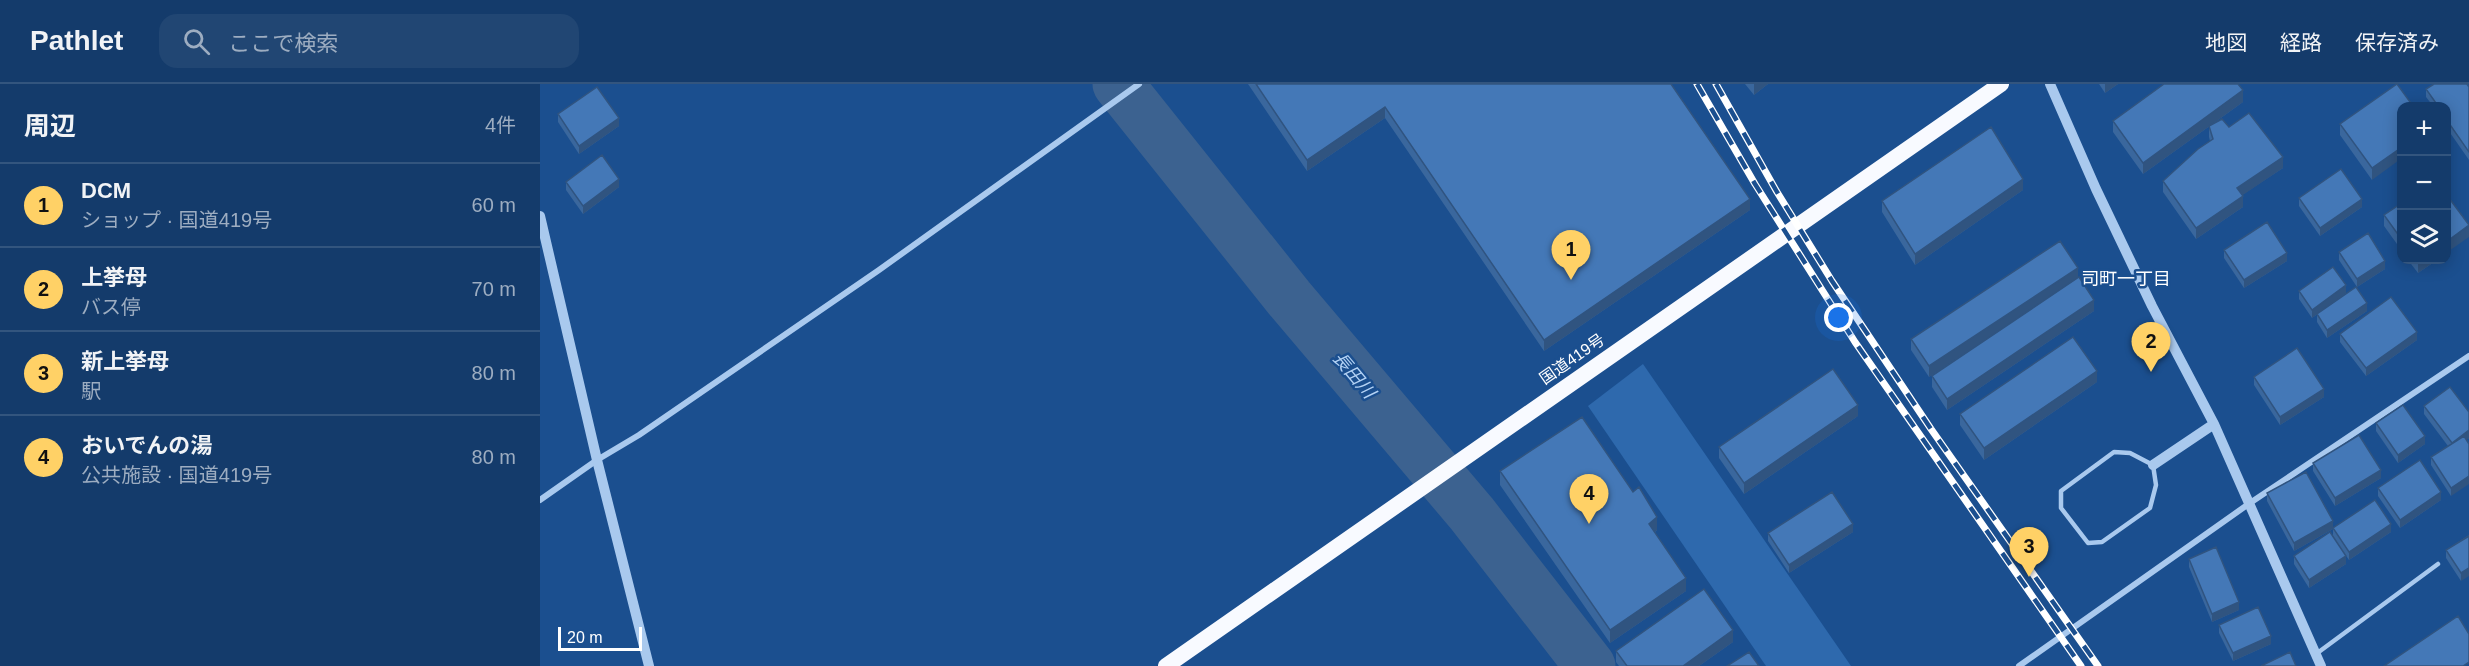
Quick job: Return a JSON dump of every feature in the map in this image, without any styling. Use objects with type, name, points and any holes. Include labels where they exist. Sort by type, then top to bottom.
[{"type":"highway","name":"国道419号","points":[[1166,666],[2001,84]]},
{"type":"street","points":[[540,500],[597,460],[639,435],[870,276],[1139,84]]},
{"type":"street","points":[[2050,84],[2096,189],[2152,306],[2214,424],[2321,666]]},
{"type":"street","points":[[540,216],[648,666]]},
{"type":"street","points":[[2019,666],[2250,503],[2469,356]]},
{"type":"street","points":[[2152,465],[2214,424]]},
{"type":"lane","points":[[2114,452],[2130,453],[2152,465],[2156,485],[2150,508],[2102,542],[2088,543],[2061,507],[2061,491],[2114,452]]},
{"type":"lane","points":[[2316,654],[2438,564]]},
{"type":"shaded area","points":[[1643,364],[1851,666],[1766,666],[1588,406]]},
{"type":"building","points":[[1256,84],[1671,84],[1750,199],[1544,340],[1385,107],[1307,160]]},
{"type":"building","points":[[2164,84],[2238,84],[2243,90],[2143,163],[2113,121]]},
{"type":"building","points":[[2397,84],[2410,102],[2397,102],[2397,150],[2372,168],[2340,124]]},
{"type":"building","points":[[2434,84],[2467,84],[2469,87],[2469,152],[2451,126],[2451,102],[2435,102],[2426,89]]},
{"type":"building","points":[[597,87],[619,118],[579,146],[558,114]]},
{"type":"building","points":[[2249,113],[2283,157],[2237,188],[2243,196],[2196,228],[2163,181],[2198,149],[2213,139],[2209,126],[2222,119],[2229,127]]},
{"type":"building","points":[[1991,127],[2023,179],[1915,254],[1882,201]]},
{"type":"building","points":[[602,155],[619,179],[583,206],[566,182]]},
{"type":"building","points":[[2341,169],[2362,199],[2320,228],[2299,198]]},
{"type":"building","points":[[2451,201],[2469,225],[2451,238]]},
{"type":"building","points":[[2397,206],[2397,233],[2384,215]]},
{"type":"building","points":[[2267,222],[2287,253],[2244,280],[2224,250]]},
{"type":"building","points":[[2368,233],[2385,261],[2357,279],[2339,252]]},
{"type":"building","points":[[2060,241],[2078,268],[1929,366],[1911,339]]},
{"type":"building","points":[[2333,267],[2346,285],[2312,310],[2299,291]]},
{"type":"building","points":[[2079,277],[2094,300],[1947,399],[1932,376]]},
{"type":"building","points":[[2356,287],[2367,303],[2327,330],[2317,314]]},
{"type":"building","points":[[2391,297],[2417,332],[2366,368],[2340,334]]},
{"type":"building","points":[[2073,337],[2097,371],[1984,448],[1960,414]]},
{"type":"building","points":[[2297,348],[2324,389],[2280,417],[2254,377]]},
{"type":"building","points":[[1833,369],[1858,405],[1744,483],[1719,447]]},
{"type":"building","points":[[2450,387],[2469,412],[2469,430],[2452,443],[2424,406]]},
{"type":"building","points":[[2403,405],[2425,436],[2398,455],[2376,423]]},
{"type":"building","points":[[1582,417],[1633,492],[1639,487],[1657,517],[1649,524],[1686,578],[1610,630],[1500,471]]},
{"type":"building","points":[[2359,435],[2381,470],[2335,498],[2313,463]]},
{"type":"building","points":[[2464,436],[2469,444],[2469,476],[2451,488],[2431,457]]},
{"type":"building","points":[[2420,460],[2441,492],[2400,520],[2378,488]]},
{"type":"building","points":[[2306,472],[2333,521],[2294,543],[2267,493]]},
{"type":"building","points":[[1832,492],[1853,524],[1789,565],[1768,533]]},
{"type":"building","points":[[2375,500],[2391,524],[2349,552],[2333,528]]},
{"type":"building","points":[[2330,532],[2346,556],[2309,580],[2294,556]]},
{"type":"building","points":[[2469,536],[2469,568],[2461,573],[2446,550]]},
{"type":"building","points":[[2216,547],[2239,602],[2212,614],[2189,559]]},
{"type":"building","points":[[1704,589],[1733,630],[1683,666],[1627,666],[1616,651]]},
{"type":"building","points":[[2258,607],[2271,636],[2233,653],[2219,625]]},
{"type":"building","points":[[2458,616],[2469,634],[2469,662],[2463,666],[2384,666]]},
{"type":"building","points":[[1749,652],[1759,666],[1727,666]]},
{"type":"building","points":[[2290,652],[2296,666],[2261,666]]},
{"type":"waterway","name":"長田川","points":[[1118,84],[1289,298],[1472,514],[1590,666]]},
{"type":"railway","points":[[1697,84],[1755,184],[1855,342],[2081,666]]},
{"type":"railway","points":[[1716,84],[1777,192],[1832,281],[1931,429],[2098,666]]},
{"type":"place","name":"DCM","points":[[1571,280]]},
{"type":"place","name":"上挙母","points":[[2151,372]]},
{"type":"place","name":"おいでんの湯","points":[[1589,524]]},
{"type":"place","name":"新上挙母","points":[[2029,577]]},
{"type":"district","name":"司町一丁目","points":[[2126,279]]}]
